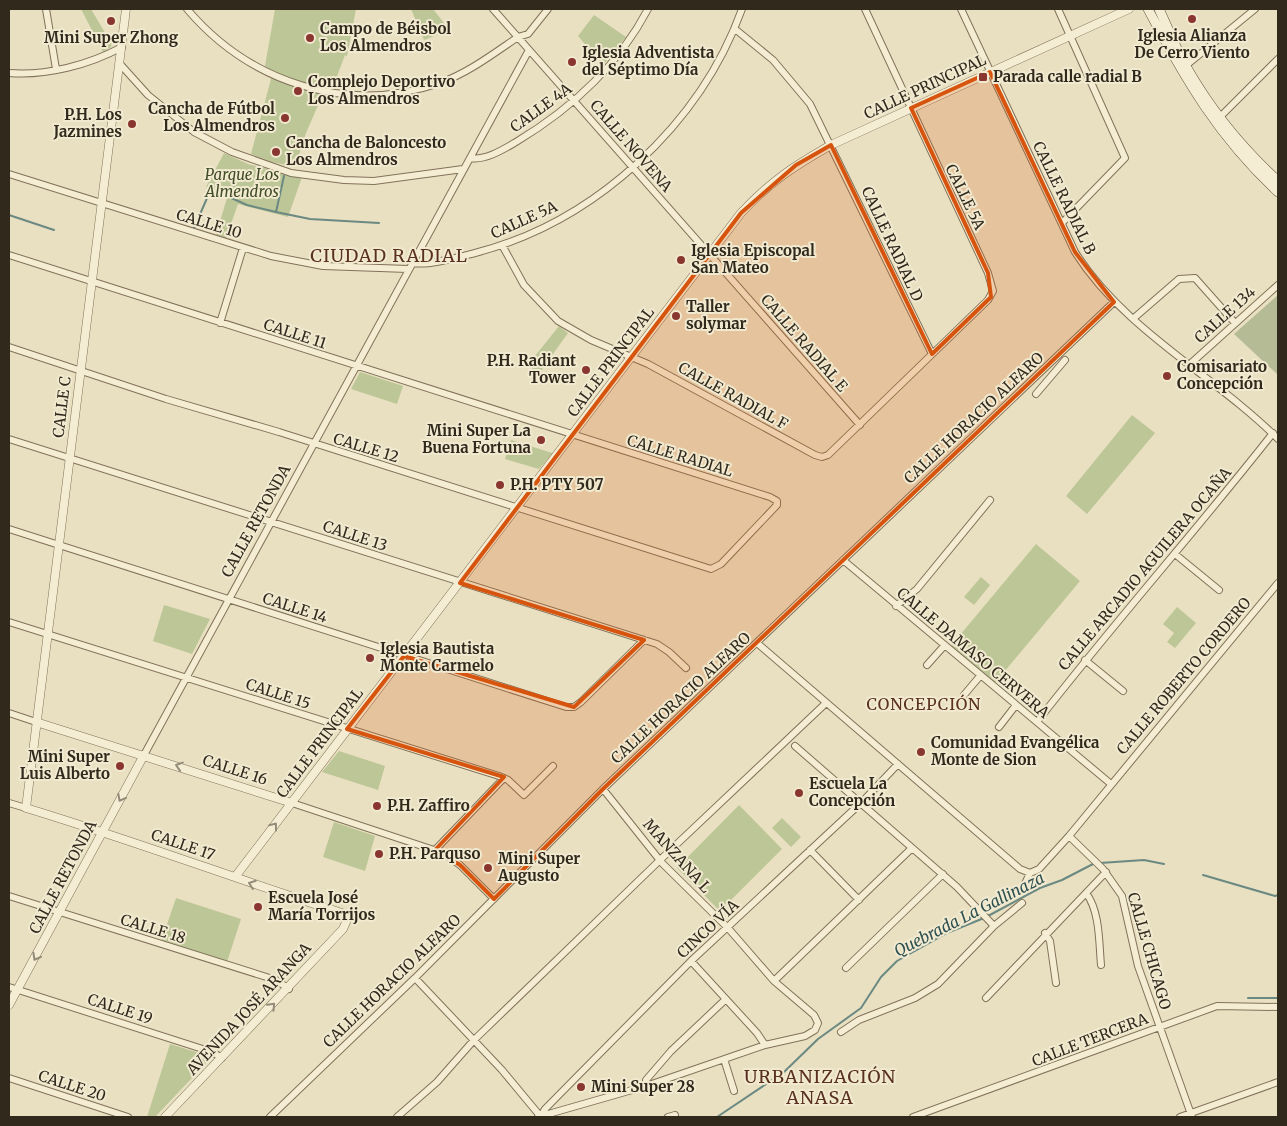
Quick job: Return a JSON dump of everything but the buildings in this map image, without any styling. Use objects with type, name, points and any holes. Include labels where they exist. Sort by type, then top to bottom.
[{"type":"main road","points":[[1148,9],[1231,144],[1278,192]]},
{"type":"main road","points":[[1159,9],[1183,68]]},
{"type":"main road","points":[[1217,119],[1278,181]]},
{"type":"street","points":[[46,9],[56,69]]},
{"type":"street","name":"CALLE C","points":[[26,808],[46,634],[59,545],[126,9]]},
{"type":"street","points":[[187,9],[215,39],[270,74],[308,88],[345,93],[385,94],[440,83],[465,72],[518,37],[528,34],[548,9]]},
{"type":"street","name":"CALLE NOVENA","points":[[493,9],[710,256]]},
{"type":"street","name":"CALLE 4A","points":[[470,158],[478,159],[509,146],[538,129],[575,101],[626,46],[648,9]]},
{"type":"street","name":"CALLE 5A","points":[[410,266],[461,256],[502,245],[579,207],[633,168],[660,141],[688,108],[735,29],[742,9]]},
{"type":"street","name":"CALLE 5A","points":[[865,9],[988,273],[993,290],[991,297],[932,354]]},
{"type":"street","name":"CALLE RADIAL B","points":[[961,9],[1074,252],[1089,275],[1114,302],[1189,365]]},
{"type":"street","points":[[1058,9],[1126,158],[1062,223]]},
{"type":"street","name":"CALLE PRINCIPAL","points":[[235,877],[742,214],[769,184],[796,165],[831,145],[1129,9]]},
{"type":"street","points":[[1183,68],[1255,9]]},
{"type":"street","name":"CALLE RADIAL D","points":[[735,29],[773,60],[793,81],[810,104],[932,354]]},
{"type":"street","points":[[9,73],[56,69],[104,57],[122,47]]},
{"type":"street","name":"CALLE RETONDA","points":[[9,1005],[529,50]]},
{"type":"street","points":[[1217,119],[1278,59]]},
{"type":"street","points":[[120,64],[148,95],[184,124],[232,152],[291,173],[361,182],[398,179],[464,169]]},
{"type":"street","name":"CALLE 10","points":[[9,174],[243,248],[295,262],[322,266],[410,266]]},
{"type":"street","points":[[502,245],[524,285],[558,321],[591,340],[632,358]]},
{"type":"street","points":[[220,323],[243,248]]},
{"type":"street","name":"CALLE 11","points":[[9,255],[573,436]]},
{"type":"street","name":"CALLE RADIAL E","points":[[710,256],[860,425]]},
{"type":"street","points":[[1134,318],[1179,279],[1187,277],[1195,278],[1235,323]]},
{"type":"street","name":"CALLE 134","points":[[1189,365],[1278,285]]},
{"type":"street","name":"CALLE HORACIO ALFARO","points":[[270,1117],[494,899],[602,789],[1114,302]]},
{"type":"street","name":"CALLE 12","points":[[9,347],[166,399],[706,567],[716,568]]},
{"type":"street","points":[[860,425],[932,354]]},
{"type":"street","name":"CALLE RADIAL F","points":[[632,358],[648,364],[816,456],[822,457],[828,454],[860,425]]},
{"type":"street","points":[[1053,360],[1060,366]]},
{"type":"street","points":[[1036,394],[1065,360]]},
{"type":"street","points":[[1189,365],[1278,439]]},
{"type":"street","name":"CALLE ARCADIO AGUILERA OCAÑA","points":[[1036,722],[1084,660],[1175,554],[1273,433]]},
{"type":"street","name":"CALLE RADIAL","points":[[573,436],[770,497],[778,502],[776,509],[716,568]]},
{"type":"street","name":"CALLE 13","points":[[9,439],[644,640],[662,647],[686,668]]},
{"type":"street","points":[[896,606],[917,589],[990,500]]},
{"type":"street","name":"CALLE 14","points":[[9,529],[404,656],[574,707],[644,640]]},
{"type":"street","points":[[1175,554],[1218,590]]},
{"type":"street","name":"CALLE DAMASO CERVERA","points":[[843,560],[1111,784]]},
{"type":"street","name":"CALLE ROBERTO CORDERO","points":[[1030,873],[1039,869],[1069,836],[1278,583]]},
{"type":"street","name":"CALLE 15","points":[[9,622],[504,778],[524,795],[553,766]]},
{"type":"street","points":[[757,643],[1020,869],[1030,873],[1022,890]]},
{"type":"street","points":[[927,665],[944,646]]},
{"type":"street","points":[[1084,660],[1123,691]]},
{"type":"street","points":[[964,695],[980,676]]},
{"type":"street","points":[[397,1117],[437,1082],[474,1040],[663,863],[826,703]]},
{"type":"street","points":[[999,727],[1016,706]]},
{"type":"street","name":"CALLE 16","points":[[9,713],[292,802],[435,850],[460,865],[494,899]]},
{"type":"street","points":[[795,746],[943,874],[992,924]]},
{"type":"street","name":"CINCO VÍA","points":[[540,1117],[545,1109],[691,962],[862,802],[898,764]]},
{"type":"street","points":[[435,850],[504,778]]},
{"type":"street","name":"MANZANA L","points":[[602,789],[663,863],[728,928],[774,981],[814,1015],[818,1024],[815,1030],[805,1036],[765,1045]]},
{"type":"street","name":"CALLE 17","points":[[9,803],[103,832],[342,913],[347,917]]},
{"type":"street","name":"CALLE CHICAGO","points":[[1069,836],[1105,871],[1122,896],[1132,948],[1158,1028],[1191,1115]]},
{"type":"street","points":[[774,981],[912,848]]},
{"type":"street","points":[[810,850],[859,900]]},
{"type":"street","points":[[986,998],[1105,871]]},
{"type":"street","points":[[846,968],[943,874]]},
{"type":"street","points":[[1086,892],[1092,902],[1096,917],[1101,965]]},
{"type":"street","name":"CALLE 18","points":[[9,896],[276,980],[288,989]]},
{"type":"street","points":[[841,1032],[859,1020],[915,998],[938,984],[992,924],[1022,902]]},
{"type":"street","name":"AVENIDA JOSÉ ARANGA","points":[[165,1117],[343,929],[347,917]]},
{"type":"street","points":[[1045,933],[1050,941],[1056,983]]},
{"type":"street","points":[[414,978],[474,1040],[540,1117],[646,1086],[765,1045],[758,1034],[691,962]]},
{"type":"street","name":"CALLE 19","points":[[9,987],[212,1052],[222,1058]]},
{"type":"street","points":[[646,1086],[646,1080],[670,1051],[726,999]]},
{"type":"street","name":"CALLE TERCERA","points":[[913,1117],[1217,1006],[1278,1007]]},
{"type":"street","points":[[724,1059],[734,1091]]},
{"type":"street","name":"CALLE 20","points":[[9,1078],[128,1117]]},
{"type":"street","points":[[1180,1117],[1191,1115],[1278,1082]]},
{"type":"highlighted area","points":[[990,72],[1075,252],[1114,302],[603,789],[494,899],[460,865],[435,850],[504,777],[347,729],[404,656],[574,707],[644,640],[460,583],[741,213],[796,165],[831,145],[932,354],[991,297],[988,273],[911,108]]},
{"type":"green space","points":[[81,9],[91,9],[108,38],[112,38],[111,47],[103,52]]},
{"type":"green space","name":"Complejo Deportivo Los Almendros","points":[[275,9],[356,9],[347,56],[345,55],[333,87],[323,94],[306,133],[295,167],[272,162],[251,154],[271,79],[265,66]]},
{"type":"green space","points":[[411,9],[433,9],[448,28],[442,33],[424,40]]},
{"type":"green space","points":[[594,15],[626,37],[603,65],[578,36]]},
{"type":"green space","name":"Parque Los Almendros","points":[[224,153],[248,164],[302,177],[288,217],[238,204],[226,238],[216,235],[227,198],[206,187]]},
{"type":"green space","points":[[1278,295],[1278,375],[1234,334]]},
{"type":"green space","points":[[559,326],[568,333],[540,372],[527,366]]},
{"type":"green space","points":[[360,372],[403,386],[397,404],[351,389]]},
{"type":"green space","points":[[1132,415],[1155,433],[1087,514],[1066,496]]},
{"type":"green space","points":[[511,440],[553,453],[539,469],[505,459]]},
{"type":"green space","points":[[1036,544],[1080,581],[994,684],[950,647]]},
{"type":"green space","points":[[981,577],[990,585],[974,605],[964,597]]},
{"type":"green space","points":[[164,605],[210,619],[192,654],[153,641]]},
{"type":"green space","points":[[1177,607],[1196,623],[1175,648],[1167,642],[1174,633],[1163,624]]},
{"type":"green space","points":[[339,751],[385,766],[378,790],[322,772]]},
{"type":"green space","points":[[739,805],[782,849],[720,911],[677,868]]},
{"type":"green space","points":[[782,818],[801,837],[791,847],[772,828]]},
{"type":"green space","points":[[334,822],[375,836],[365,871],[323,857]]},
{"type":"green space","points":[[176,898],[241,919],[227,962],[161,942]]},
{"type":"green space","points":[[170,1044],[209,1056],[210,1059],[155,1117],[147,1117]]},
{"type":"waterway","points":[[194,228],[211,189],[247,205],[276,212],[284,176]]},
{"type":"waterway","points":[[276,212],[310,219],[379,223]]},
{"type":"waterway","points":[[9,215],[54,230]]},
{"type":"waterway","name":"Quebrada La Gallinaza","points":[[1100,863],[1144,860],[1164,864]]},
{"type":"waterway","name":"Quebrada La Gallinaza","points":[[988,916],[1040,888],[1062,880],[1093,864]]},
{"type":"waterway","name":"Quebrada La Gallinaza","points":[[1203,875],[1275,896],[1278,895]]},
{"type":"waterway","name":"Quebrada La Gallinaza","points":[[717,1117],[784,1072],[818,1039],[861,1008],[881,977],[897,961],[947,933],[984,918]]},
{"type":"waterway","points":[[1248,998],[1278,998]]},
{"type":"place","name":"Iglesia Alianza De Cerro Viento","points":[[1192,19]]},
{"type":"place","name":"Mini Super Zhong","points":[[111,21]]},
{"type":"place","name":"Campo de Béisbol Los Almendros","points":[[310,38]]},
{"type":"place","name":"Iglesia Adventista del Séptimo Día","points":[[572,62]]},
{"type":"place","name":"Parada calle radial B","points":[[983,77]]},
{"type":"place","name":"Complejo Deportivo Los Almendros","points":[[298,91]]},
{"type":"place","name":"Cancha de Fútbol Los Almendros","points":[[285,118]]},
{"type":"place","name":"P.H. Los Jazmines","points":[[132,124]]},
{"type":"place","name":"Cancha de Baloncesto Los Almendros","points":[[276,152]]},
{"type":"place","name":"Iglesia Episcopal San Mateo","points":[[681,260]]},
{"type":"place","name":"Taller solymar","points":[[676,316]]},
{"type":"place","name":"P.H. Radiant Tower","points":[[586,370]]},
{"type":"place","name":"Comisariato Concepción","points":[[1167,376]]},
{"type":"place","name":"Mini Super La Buena Fortuna","points":[[541,440]]},
{"type":"place","name":"P.H. PTY 507","points":[[500,485]]},
{"type":"place","name":"Iglesia Bautista Monte Carmelo","points":[[370,658]]},
{"type":"place","name":"Comunidad Evangélica Monte de Sion","points":[[921,752]]},
{"type":"place","name":"Mini Super Luis Alberto","points":[[120,766]]},
{"type":"place","name":"Escuela La Concepción","points":[[799,793]]},
{"type":"place","name":"P.H. Zaffiro","points":[[377,806]]},
{"type":"place","name":"P.H. Parquso","points":[[379,854]]},
{"type":"place","name":"Mini Super Augusto","points":[[488,868]]},
{"type":"place","name":"Escuela José María Torrijos","points":[[258,907]]},
{"type":"place","name":"Mini Super 28","points":[[581,1087]]},
{"type":"district","name":"CIUDAD RADIAL","points":[[389,256]]},
{"type":"district","name":"CONCEPCIÓN","points":[[924,704]]},
{"type":"district","name":"URBANIZACIÓN ANASA","points":[[820,1087]]}]
